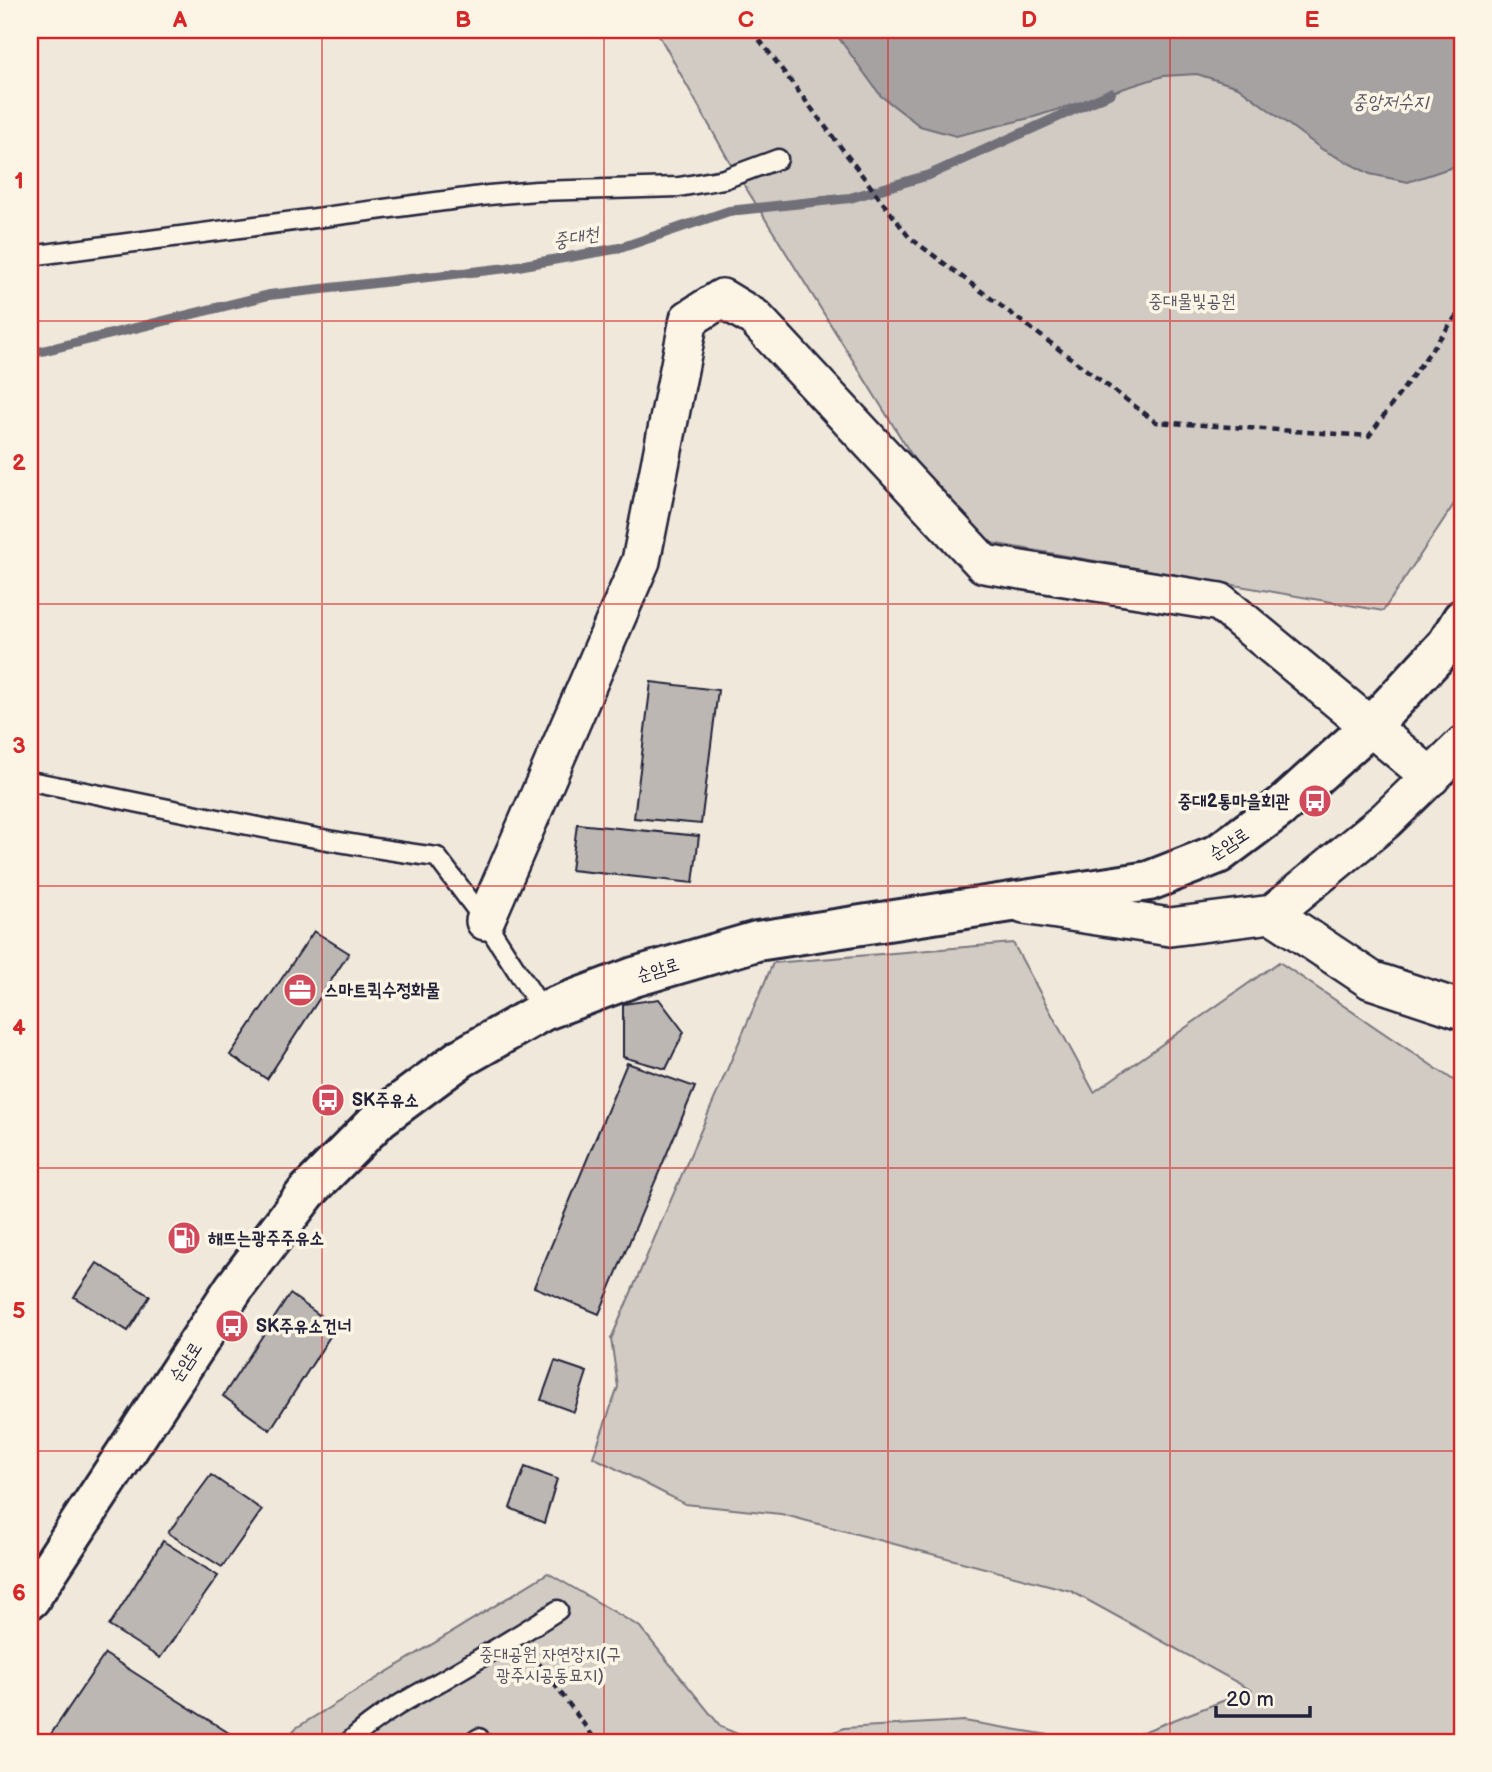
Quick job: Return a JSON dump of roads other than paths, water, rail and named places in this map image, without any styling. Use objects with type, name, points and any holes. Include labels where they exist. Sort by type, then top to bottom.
[{"type":"street","points":[[485,921],[641,561],[689,319],[722,298],[755,318],[985,564],[1220,602],[1430,777]]},
{"type":"street","name":"순암로","points":[[30,1599],[234,1288],[307,1192],[380,1118],[461,1058],[543,1012],[634,977],[757,941],[1149,881],[1219,854],[1281,807],[1371,726],[1447,644],[1462,619]]},
{"type":"street","points":[[1006,902],[1170,927],[1272,914],[1386,820],[1462,746]]},
{"type":"street","points":[[1272,914],[1371,980],[1462,1010]]},
{"type":"lane","points":[[30,256],[489,195],[679,187],[724,179],[778,159]]},
{"type":"lane","points":[[30,781],[353,845],[437,857],[485,921],[543,1012]]},
{"type":"lane","points":[[349,1742],[363,1728],[401,1703],[558,1611]]},
{"type":"water","name":"중앙저수지","points":[[833,30],[1462,30],[1462,164],[1408,182],[1370,174],[1323,150],[1238,87],[1197,74],[1163,76],[1034,117],[956,136],[920,126],[881,96]]},
{"type":"waterway","name":"중대천","points":[[30,354],[269,295],[507,268],[620,248],[729,211],[850,198],[929,175],[1111,93]]},
{"type":"place","name":"중대2통마을회관","points":[[1315,801]]},
{"type":"place","name":"스마트퀵수정화물","points":[[300,990]]},
{"type":"place","name":"SK주유소","points":[[328,1100]]},
{"type":"place","name":"해뜨는광주주유소","points":[[184,1238]]},
{"type":"place","name":"SK주유소건너","points":[[232,1326]]},
{"type":"park label","name":"중대물빛공원","points":[[1192,301]]},
{"type":"park label","name":"중대공원 자연장지(구 광주시공동묘지)","points":[[550,1664]]}]
